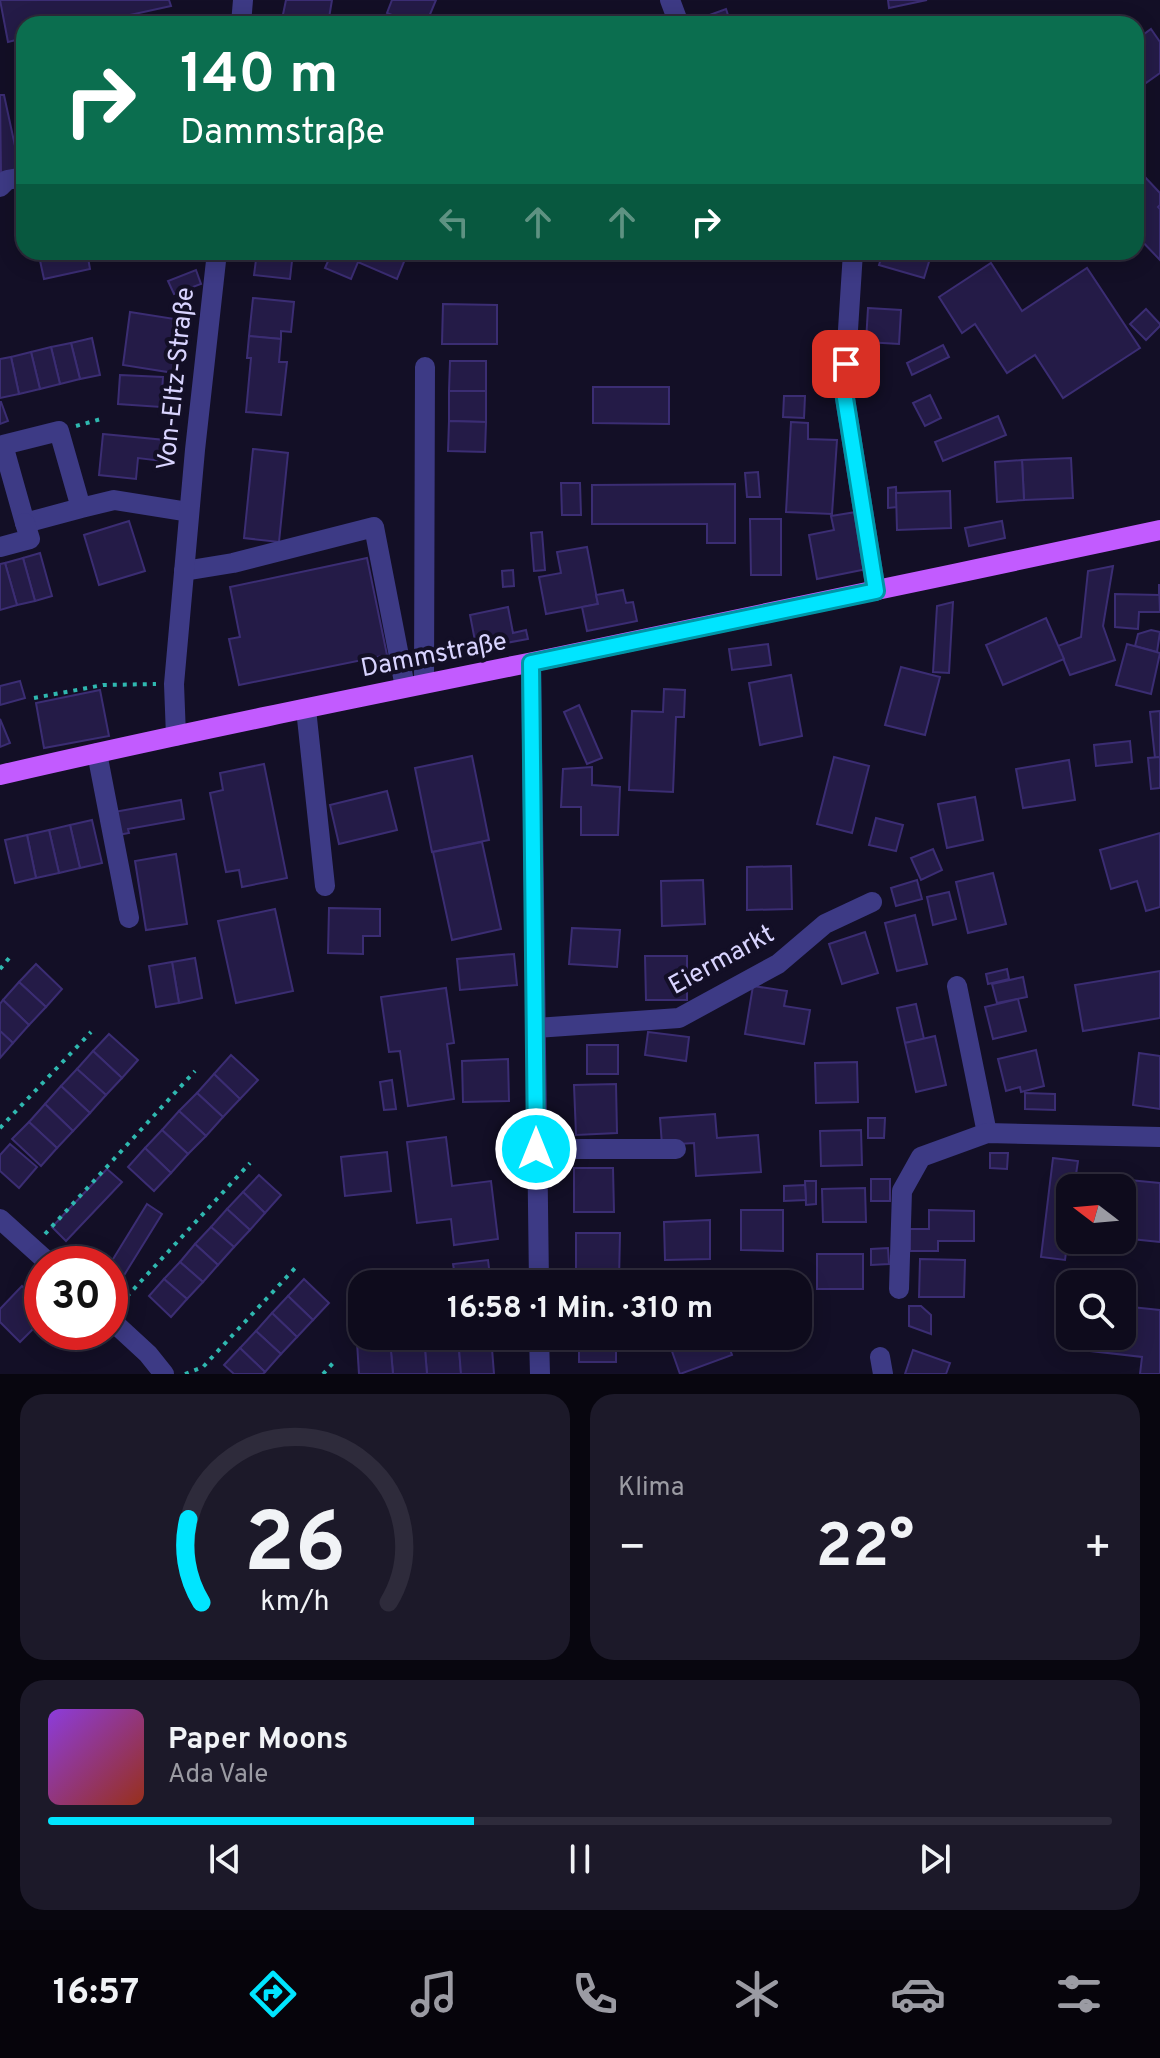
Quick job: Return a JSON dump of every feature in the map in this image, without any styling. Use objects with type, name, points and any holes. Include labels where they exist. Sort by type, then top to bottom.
[{"type":"main road","name":"Dammstraße","points":[[0,775],[1160,530]]},
{"type":"street","name":"Von-Eltz-Straße","points":[[176,736],[174,684],[216,260]]},
{"type":"street","points":[[852,260],[844,392],[876,591]]},
{"type":"street","points":[[415,685],[425,367]]},
{"type":"street","points":[[0,547],[30,539],[1,445],[59,431],[81,508]]},
{"type":"street","name":"Von-Eltz-Straße","points":[[25,523],[114,500],[189,512]]},
{"type":"street","points":[[184,571],[233,563],[374,527],[415,685]]},
{"type":"street","points":[[531,663],[539,1270]]},
{"type":"street","points":[[306,709],[325,886]]},
{"type":"street","points":[[97,753],[129,918]]},
{"type":"street","name":"Eiermarkt","points":[[536,1028],[679,1018],[778,964],[825,924],[872,902]]},
{"type":"street","points":[[957,986],[987,1133]]},
{"type":"street","points":[[899,1289],[902,1191],[921,1157],[987,1133],[1160,1137]]},
{"type":"street","points":[[536,1149],[676,1149]]},
{"type":"street","points":[[0,1219],[31,1246]]},
{"type":"street","points":[[128,1328],[164,1374]]},
{"type":"street","points":[[539,1350],[540,1374]]},
{"type":"path","points":[[34,698],[103,685],[174,684]]},
{"type":"path","points":[[0,969],[10,957]]},
{"type":"path","points":[[0,1128],[91,1032]]},
{"type":"path","points":[[33,1246],[195,1071]]},
{"type":"path","points":[[128,1297],[250,1163]]},
{"type":"path","points":[[185,1374],[203,1367],[296,1267]]},
{"type":"path","points":[[323,1374],[335,1361]]},
{"type":"building","points":[[0,0],[169,0],[171,6],[125,16],[16,16],[16,40],[8,42]]},
{"type":"building","points":[[286,0],[332,0],[329,16],[283,16]]},
{"type":"building","points":[[392,0],[436,0],[429,16],[394,16],[387,13]]},
{"type":"building","points":[[888,0],[927,0],[889,8]]},
{"type":"building","points":[[726,9],[728,16],[707,16]]},
{"type":"building","points":[[1151,29],[1160,42],[1160,73],[1144,84],[1144,34]]},
{"type":"building","points":[[0,95],[4,95],[16,150],[16,170],[1,173]]},
{"type":"building","points":[[1144,176],[1160,193],[1160,260],[1144,243]]},
{"type":"building","points":[[40,260],[88,260],[90,269],[44,279]]},
{"type":"building","points":[[256,260],[292,260],[290,279],[254,275]]},
{"type":"building","points":[[328,260],[405,260],[397,279],[358,262],[351,279],[325,268]]},
{"type":"building","points":[[881,260],[930,260],[924,278],[879,265]]},
{"type":"building","points":[[991,263],[1022,311],[1087,268],[1140,348],[1063,398],[1035,355],[1007,373],[975,324],[962,333],[939,297]]},
{"type":"building","points":[[196,270],[201,284],[174,294],[168,281]]},
{"type":"building","points":[[253,298],[294,302],[291,332],[281,331],[281,339],[249,336]]},
{"type":"building","points":[[443,304],[497,305],[497,344],[442,344]]},
{"type":"building","points":[[868,308],[901,310],[899,344],[866,342]]},
{"type":"building","points":[[1146,309],[1160,326],[1146,340],[1130,324]]},
{"type":"building","points":[[130,312],[181,320],[174,373],[123,365]]},
{"type":"building","points":[[249,336],[281,339],[279,362],[287,362],[281,415],[246,412],[251,358],[247,358]]},
{"type":"building","points":[[92,338],[100,375],[80,379],[71,343]]},
{"type":"building","points":[[71,343],[80,379],[60,384],[51,347]]},
{"type":"building","points":[[943,345],[949,357],[912,375],[907,363]]},
{"type":"building","points":[[51,347],[60,384],[40,389],[31,352]]},
{"type":"building","points":[[31,352],[40,389],[19,394],[11,357]]},
{"type":"building","points":[[11,357],[19,394],[0,398],[0,359]]},
{"type":"building","points":[[450,361],[486,361],[486,391],[449,391]]},
{"type":"building","points":[[120,375],[163,377],[161,407],[118,404]]},
{"type":"building","points":[[593,387],[669,387],[669,424],[593,423]]},
{"type":"building","points":[[449,391],[486,391],[486,422],[449,421]]},
{"type":"building","points":[[930,395],[941,418],[925,426],[913,403]]},
{"type":"building","points":[[784,396],[805,396],[804,418],[783,417]]},
{"type":"building","points":[[0,402],[8,421],[0,424]]},
{"type":"building","points":[[998,416],[1006,435],[943,461],[935,442]]},
{"type":"building","points":[[449,421],[486,422],[485,452],[448,451]]},
{"type":"building","points":[[791,422],[808,423],[808,439],[837,440],[832,514],[786,512]]},
{"type":"building","points":[[103,434],[165,440],[162,461],[138,458],[136,479],[99,475]]},
{"type":"building","points":[[253,449],[288,453],[279,542],[244,538]]},
{"type":"building","points":[[1071,458],[1073,498],[1024,500],[1022,460]]},
{"type":"building","points":[[1022,460],[1024,500],[997,502],[995,462]]},
{"type":"building","points":[[758,472],[760,497],[747,497],[745,473]]},
{"type":"building","points":[[561,483],[580,483],[581,515],[562,515]]},
{"type":"building","points":[[735,484],[735,543],[707,543],[707,524],[592,524],[592,485]]},
{"type":"building","points":[[896,487],[897,507],[888,508],[888,488]]},
{"type":"building","points":[[950,491],[951,528],[897,530],[896,493]]},
{"type":"building","points":[[856,512],[867,569],[817,579],[809,535],[834,530],[831,516]]},
{"type":"building","points":[[750,519],[781,519],[781,575],[751,575]]},
{"type":"building","points":[[129,521],[145,571],[99,585],[84,535]]},
{"type":"building","points":[[1002,521],[1005,538],[969,546],[965,528]]},
{"type":"building","points":[[542,532],[545,570],[534,571],[531,533]]},
{"type":"building","points":[[587,547],[598,604],[546,614],[539,577],[561,573],[557,552]]},
{"type":"building","points":[[40,553],[52,596],[35,601],[23,558]]},
{"type":"building","points":[[23,558],[35,601],[17,605],[5,563]]},
{"type":"building","points":[[367,558],[387,655],[239,685],[229,639],[240,637],[230,587]]},
{"type":"building","points":[[5,563],[17,605],[0,610],[0,564]]},
{"type":"building","points":[[1113,566],[1103,626],[1115,660],[1070,675],[1058,646],[1081,637],[1088,571]]},
{"type":"building","points":[[513,570],[514,586],[503,587],[502,571]]},
{"type":"building","points":[[1159,584],[1160,612],[1139,612],[1138,629],[1115,627],[1115,594],[1159,595]]},
{"type":"building","points":[[623,590],[626,603],[633,602],[637,621],[587,631],[582,607],[598,604],[596,595]]},
{"type":"building","points":[[953,602],[949,673],[933,672],[937,606]]},
{"type":"building","points":[[508,607],[513,633],[526,630],[528,639],[476,646],[470,615]]},
{"type":"building","points":[[1046,618],[1064,659],[1003,685],[986,645]]},
{"type":"building","points":[[1151,630],[1160,632],[1157,652],[1135,646],[1138,634]]},
{"type":"building","points":[[768,644],[771,665],[732,670],[729,649]]},
{"type":"building","points":[[1127,644],[1160,653],[1151,694],[1116,685]]},
{"type":"building","points":[[901,667],[940,677],[925,735],[885,725]]},
{"type":"building","points":[[791,675],[802,736],[760,745],[749,683]]},
{"type":"building","points":[[20,681],[25,698],[0,705],[0,686]]},
{"type":"building","points":[[664,689],[685,690],[684,717],[676,717],[673,792],[629,790],[632,711],[663,712]]},
{"type":"building","points":[[100,690],[109,736],[44,748],[36,703]]},
{"type":"building","points":[[579,705],[602,758],[587,764],[564,712]]},
{"type":"building","points":[[1160,711],[1160,757],[1155,758],[1150,712]]},
{"type":"building","points":[[0,719],[10,743],[0,747]]},
{"type":"building","points":[[1130,741],[1132,762],[1096,766],[1094,745]]},
{"type":"building","points":[[472,756],[489,840],[432,852],[415,768]]},
{"type":"building","points":[[834,757],[869,766],[852,833],[817,824]]},
{"type":"building","points":[[1160,757],[1160,788],[1151,789],[1148,758]]},
{"type":"building","points":[[1069,760],[1075,800],[1023,808],[1016,769]]},
{"type":"building","points":[[264,764],[287,878],[242,887],[239,870],[226,872],[210,793],[223,790],[220,773]]},
{"type":"building","points":[[592,767],[592,785],[620,787],[618,835],[581,835],[581,807],[561,807],[563,769]]},
{"type":"building","points":[[387,791],[397,830],[339,844],[330,805]]},
{"type":"building","points":[[975,797],[983,840],[947,848],[938,804]]},
{"type":"building","points":[[181,800],[184,819],[128,829],[129,833],[118,835],[114,812]]},
{"type":"building","points":[[876,818],[903,825],[896,851],[869,845]]},
{"type":"building","points":[[92,820],[102,863],[80,868],[70,825]]},
{"type":"building","points":[[70,825],[80,868],[59,873],[49,830]]},
{"type":"building","points":[[49,830],[59,873],[36,878],[27,835]]},
{"type":"building","points":[[1160,833],[1160,907],[1146,911],[1137,881],[1111,889],[1100,850]]},
{"type":"building","points":[[27,835],[36,878],[15,883],[5,840]]},
{"type":"building","points":[[482,842],[501,929],[452,940],[433,852]]},
{"type":"building","points":[[933,849],[942,870],[921,880],[911,858]]},
{"type":"building","points":[[176,854],[187,924],[146,930],[135,861]]},
{"type":"building","points":[[791,866],[792,909],[747,910],[747,867]]},
{"type":"building","points":[[993,873],[1006,924],[968,933],[956,882]]},
{"type":"building","points":[[703,880],[705,924],[662,926],[661,881]]},
{"type":"building","points":[[917,880],[922,899],[896,906],[891,888]]},
{"type":"building","points":[[949,892],[956,919],[933,925],[927,897]]},
{"type":"building","points":[[329,908],[380,909],[380,936],[363,936],[363,954],[328,953]]},
{"type":"building","points":[[275,909],[293,991],[236,1003],[218,921]]},
{"type":"building","points":[[915,915],[927,964],[897,971],[885,923]]},
{"type":"building","points":[[572,928],[620,930],[617,967],[569,964]]},
{"type":"building","points":[[865,932],[878,973],[842,984],[829,944]]},
{"type":"building","points":[[514,954],[517,985],[460,990],[457,959]]},
{"type":"building","points":[[645,956],[687,956],[687,1000],[646,1000]]},
{"type":"building","points":[[195,958],[202,998],[179,1003],[172,962]]},
{"type":"building","points":[[172,962],[179,1003],[156,1007],[149,966]]},
{"type":"building","points":[[36,964],[62,989],[46,1007],[19,982]]},
{"type":"building","points":[[1007,969],[1009,979],[988,984],[986,974]]},
{"type":"building","points":[[1160,971],[1160,1018],[1083,1031],[1075,985]]},
{"type":"building","points":[[1023,977],[1027,997],[997,1003],[992,984]]},
{"type":"building","points":[[19,982],[46,1007],[29,1025],[3,1000]]},
{"type":"building","points":[[753,986],[787,991],[784,1006],[810,1010],[804,1044],[745,1034]]},
{"type":"building","points":[[446,988],[454,1043],[447,1044],[454,1099],[408,1106],[400,1051],[389,1052],[381,997]]},
{"type":"building","points":[[1018,999],[1026,1031],[993,1039],[985,1007]]},
{"type":"building","points":[[3,1000],[29,1025],[13,1043],[0,1031],[0,1004]]},
{"type":"building","points":[[916,1004],[924,1039],[905,1043],[897,1008]]},
{"type":"building","points":[[0,1031],[13,1043],[0,1058]]},
{"type":"building","points":[[648,1032],[689,1037],[686,1061],[645,1055]]},
{"type":"building","points":[[109,1034],[138,1060],[122,1078],[93,1051]]},
{"type":"building","points":[[935,1036],[946,1085],[916,1092],[905,1043]]},
{"type":"building","points":[[587,1045],[618,1045],[618,1074],[587,1074]]},
{"type":"building","points":[[1036,1050],[1044,1086],[1021,1092],[1020,1087],[1006,1091],[998,1059]]},
{"type":"building","points":[[93,1051],[122,1078],[106,1095],[77,1069]]},
{"type":"building","points":[[1139,1053],[1160,1056],[1160,1109],[1133,1105]]},
{"type":"building","points":[[231,1055],[258,1080],[240,1099],[214,1074]]},
{"type":"building","points":[[508,1059],[509,1101],[463,1102],[462,1061]]},
{"type":"building","points":[[857,1062],[858,1102],[816,1103],[815,1063]]},
{"type":"building","points":[[77,1069],[106,1095],[90,1113],[61,1086]]},
{"type":"building","points":[[214,1074],[240,1099],[223,1117],[197,1093]]},
{"type":"building","points":[[392,1080],[396,1109],[384,1110],[380,1082]]},
{"type":"building","points":[[616,1084],[617,1133],[576,1135],[574,1085]]},
{"type":"building","points":[[61,1086],[90,1113],[73,1131],[45,1104]]},
{"type":"building","points":[[197,1093],[223,1117],[206,1136],[179,1111]]},
{"type":"building","points":[[1025,1093],[1055,1094],[1055,1110],[1025,1109]]},
{"type":"building","points":[[45,1104],[73,1131],[57,1148],[29,1122]]},
{"type":"building","points":[[179,1111],[206,1136],[188,1154],[162,1130]]},
{"type":"building","points":[[715,1114],[717,1138],[758,1135],[761,1172],[696,1176],[694,1143],[662,1145],[660,1118]]},
{"type":"building","points":[[868,1118],[885,1118],[884,1138],[868,1138]]},
{"type":"building","points":[[29,1122],[57,1148],[41,1166],[12,1139]]},
{"type":"building","points":[[162,1130],[188,1154],[171,1173],[145,1148]]},
{"type":"building","points":[[861,1130],[862,1165],[821,1166],[820,1131]]},
{"type":"building","points":[[446,1137],[452,1186],[491,1181],[498,1239],[454,1245],[451,1219],[417,1223],[407,1142]]},
{"type":"building","points":[[10,1144],[37,1167],[19,1188],[0,1171],[0,1155]]},
{"type":"building","points":[[145,1148],[171,1173],[154,1191],[128,1167]]},
{"type":"building","points":[[387,1152],[391,1191],[345,1196],[341,1157]]},
{"type":"building","points":[[990,1153],[1008,1153],[1007,1169],[990,1168]]},
{"type":"building","points":[[1053,1158],[1078,1161],[1076,1174],[1056,1174],[1056,1254],[1066,1254],[1065,1260],[1041,1257]]},
{"type":"building","points":[[574,1168],[613,1168],[614,1212],[574,1212]]},
{"type":"building","points":[[107,1169],[122,1182],[66,1241],[52,1227]]},
{"type":"building","points":[[259,1175],[281,1195],[265,1213],[243,1192]]},
{"type":"building","points":[[871,1179],[890,1179],[890,1201],[871,1201]]},
{"type":"building","points":[[805,1181],[816,1181],[816,1204],[806,1205]]},
{"type":"building","points":[[1136,1181],[1160,1183],[1160,1242],[1136,1239]]},
{"type":"building","points":[[805,1185],[806,1200],[784,1201],[784,1186]]},
{"type":"building","points":[[865,1188],[866,1222],[823,1222],[822,1189]]},
{"type":"building","points":[[243,1192],[265,1213],[250,1230],[227,1209]]},
{"type":"building","points":[[147,1204],[162,1214],[128,1269],[128,1246],[121,1246]]},
{"type":"building","points":[[227,1209],[250,1230],[234,1247],[211,1227]]},
{"type":"building","points":[[741,1210],[783,1210],[783,1251],[741,1250]]},
{"type":"building","points":[[929,1210],[974,1211],[974,1241],[938,1241],[938,1251],[910,1251],[910,1229],[929,1229]]},
{"type":"building","points":[[710,1220],[710,1259],[665,1260],[664,1222]]},
{"type":"building","points":[[211,1227],[234,1247],[218,1265],[195,1244]]},
{"type":"building","points":[[576,1233],[620,1233],[619,1270],[576,1270]]},
{"type":"building","points":[[195,1244],[218,1265],[203,1282],[180,1262]]},
{"type":"building","points":[[888,1248],[889,1264],[871,1265],[871,1249]]},
{"type":"building","points":[[817,1254],[863,1254],[863,1289],[817,1289]]},
{"type":"building","points":[[920,1259],[965,1260],[964,1297],[919,1297]]},
{"type":"building","points":[[488,1260],[489,1270],[454,1270],[453,1264]]},
{"type":"building","points":[[180,1262],[203,1282],[187,1299],[164,1279]]},
{"type":"building","points":[[164,1279],[187,1299],[171,1317],[149,1296]]},
{"type":"building","points":[[304,1279],[329,1303],[313,1320],[288,1296]]},
{"type":"building","points":[[22,1286],[24,1288],[24,1338],[20,1342],[0,1322],[0,1309]]},
{"type":"building","points":[[288,1296],[313,1320],[297,1337],[272,1313]]},
{"type":"building","points":[[909,1306],[921,1306],[931,1315],[931,1334],[909,1326]]},
{"type":"building","points":[[1136,1307],[1160,1310],[1160,1374],[1140,1374],[1142,1357],[1082,1350],[1136,1350]]},
{"type":"building","points":[[272,1313],[297,1337],[281,1354],[256,1331]]},
{"type":"building","points":[[256,1331],[281,1354],[265,1372],[240,1348]]},
{"type":"building","points":[[240,1348],[265,1372],[263,1374],[234,1374],[224,1365]]},
{"type":"building","points":[[358,1350],[391,1350],[393,1374],[359,1374]]},
{"type":"building","points":[[391,1350],[425,1350],[427,1374],[393,1374]]},
{"type":"building","points":[[425,1350],[459,1350],[461,1374],[427,1374]]},
{"type":"building","points":[[459,1350],[492,1350],[494,1374],[461,1374]]},
{"type":"building","points":[[579,1350],[616,1350],[616,1362],[579,1362]]},
{"type":"building","points":[[672,1350],[730,1350],[732,1355],[680,1374]]},
{"type":"building","points":[[913,1350],[950,1363],[946,1374],[905,1374]]},
{"type":"route","points":[[536,1149],[531,663],[876,591],[844,392],[846,364]]}]
